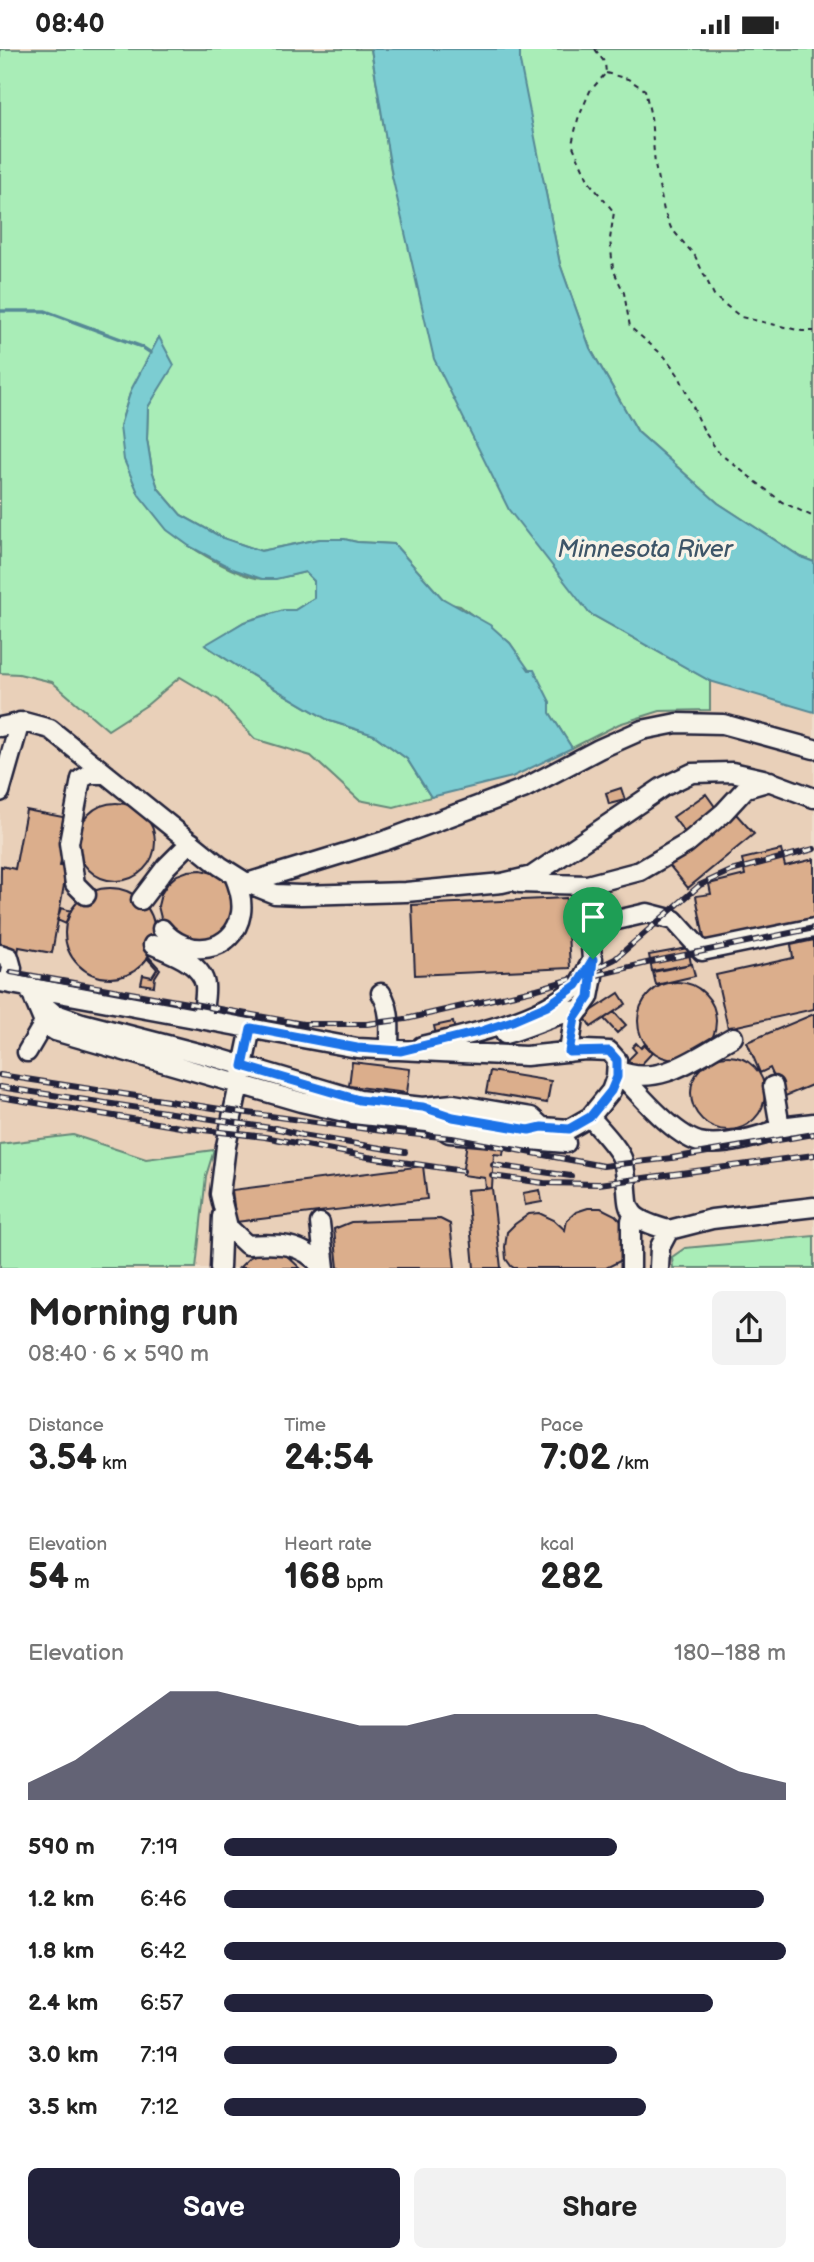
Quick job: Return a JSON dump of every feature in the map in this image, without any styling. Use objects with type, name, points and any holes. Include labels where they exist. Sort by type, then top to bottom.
[{"type":"lane","points":[[0,793],[20,722]]},
{"type":"lane","points":[[0,727],[20,722],[50,729],[220,866],[240,879],[275,894],[406,892],[502,883],[587,885],[640,871],[656,863],[723,813],[746,788],[770,781]]},
{"type":"lane","points":[[240,879],[384,841],[523,789],[642,730],[677,723],[723,724],[814,749]]},
{"type":"lane","points":[[502,883],[532,876],[663,787],[692,773],[732,772],[770,781],[814,798]]},
{"type":"lane","points":[[732,772],[744,777],[746,788]]},
{"type":"lane","points":[[86,895],[75,884],[69,843],[82,779],[90,774],[106,775]]},
{"type":"lane","points":[[141,900],[166,867],[191,842]]},
{"type":"lane","points":[[162,929],[175,943],[194,949],[203,949],[224,941],[241,915],[240,879]]},
{"type":"lane","points":[[569,1052],[575,1018],[589,997],[593,959],[587,885]]},
{"type":"lane","points":[[591,926],[647,913],[674,920],[702,951],[814,928]]},
{"type":"lane","points":[[153,945],[184,959],[199,974],[205,984],[202,1019]]},
{"type":"lane","points":[[0,954],[9,957],[17,987],[44,1023],[55,1031],[353,1114],[427,1122],[449,1133],[566,1143]]},
{"type":"lane","points":[[401,1051],[489,1029],[547,1006],[577,985],[593,959]]},
{"type":"lane","points":[[17,987],[357,1048],[526,1056],[609,1051],[617,1060],[617,1070],[611,1091],[590,1117],[569,1129],[542,1127],[531,1117],[453,1104],[423,1107],[359,1100],[82,1023],[53,1013],[17,987]]},
{"type":"lane","points":[[381,993],[401,1051]]},
{"type":"lane","points":[[401,1051],[499,1036],[537,1024],[562,1012],[581,1009]]},
{"type":"lane","points":[[27,1052],[44,1023]]},
{"type":"lane","points":[[220,1268],[223,1231],[221,1177],[251,1028]]},
{"type":"lane","points":[[617,1070],[630,1076],[671,1071],[700,1058],[733,1037]]},
{"type":"lane","points":[[617,1070],[668,1122],[702,1142],[747,1139],[786,1127]]},
{"type":"lane","points":[[773,1086],[780,1127],[814,1123]]},
{"type":"lane","points":[[590,1117],[622,1159],[626,1201],[638,1219],[669,1230],[712,1219],[814,1207]]},
{"type":"lane","points":[[222,1208],[228,1227],[247,1245],[282,1243],[307,1252],[323,1268]]},
{"type":"lane","points":[[632,1268],[631,1221],[638,1219]]},
{"type":"lane","points":[[320,1223],[323,1268]]},
{"type":"lane","points":[[659,1268],[660,1247],[669,1230]]},
{"type":"path","points":[[595,49],[604,63],[606,73]]},
{"type":"path","points":[[606,73],[628,79],[645,90],[664,211],[671,227],[695,256],[715,297],[741,317],[802,331],[814,331]]},
{"type":"path","points":[[606,73],[590,91],[578,118],[572,144],[589,182],[614,212],[610,239],[613,269],[624,293],[630,327],[665,357],[679,376],[704,431],[719,453],[774,496],[814,517]]},
{"type":"shaded area","points":[[0,673],[19,674],[52,682],[108,730],[147,705],[180,677],[219,700],[255,739],[311,756],[359,800],[512,777],[619,724],[660,711],[710,710],[710,681],[814,712],[814,1236],[685,1248],[672,1257],[673,1268],[196,1268],[206,1176],[213,1150],[146,1159],[73,1136],[0,1144]]},
{"type":"green space","points":[[0,49],[371,49],[392,176],[589,613],[710,681],[710,710],[660,711],[619,724],[572,748],[550,713],[550,702],[510,643],[460,606],[450,604],[442,598],[394,544],[320,539],[261,551],[223,538],[181,515],[158,488],[152,470],[147,439],[148,407],[156,393],[131,390],[120,426],[159,519],[167,528],[206,556],[250,576],[272,579],[305,572],[314,581],[314,598],[295,610],[284,610],[244,622],[206,646],[330,721],[374,735],[407,759],[431,797],[394,807],[359,800],[311,756],[255,739],[219,700],[180,677],[147,705],[108,730],[52,682],[19,674],[0,673]]},
{"type":"green space","points":[[493,49],[814,49],[814,562],[801,557],[718,503],[638,432],[590,348],[560,264],[542,174]]},
{"type":"green space","points":[[73,1135],[146,1159],[214,1150],[206,1176],[196,1268],[0,1268],[0,1144]]},
{"type":"green space","points":[[814,1236],[814,1268],[673,1268],[672,1257],[685,1248]]},
{"type":"water","name":"Minnesota River","points":[[371,49],[520,49],[520,62],[560,264],[590,348],[638,432],[718,503],[801,557],[814,562],[814,712],[710,681],[589,613],[509,510],[434,359],[392,176]]},
{"type":"water","points":[[159,337],[174,365],[148,407],[147,439],[158,488],[181,515],[223,538],[261,551],[320,539],[394,544],[442,598],[490,625],[510,643],[529,670],[534,670],[550,702],[550,713],[572,748],[512,777],[431,797],[407,759],[374,735],[330,721],[205,645],[244,622],[284,610],[295,610],[314,598],[314,581],[305,572],[276,579],[262,579],[233,569],[189,546],[167,530],[139,495],[124,460],[120,426],[131,390]]},
{"type":"building","points":[[621,788],[625,800],[609,804],[606,793]]},
{"type":"building","points":[[706,794],[718,811],[686,834],[673,817]]},
{"type":"building","points":[[116,803],[131,806],[148,820],[155,842],[152,857],[138,874],[116,881],[101,878],[84,864],[77,842],[80,827],[94,810]]},
{"type":"building","points":[[26,810],[68,818],[60,866],[67,868],[52,953],[19,947],[18,953],[7,951],[8,946],[1,945],[0,952],[1,866],[15,869]]},
{"type":"building","points":[[736,814],[754,834],[688,888],[669,865]]},
{"type":"building","points":[[781,850],[785,866],[814,859],[814,918],[705,943],[696,896],[711,894],[709,884],[745,875],[742,859]]},
{"type":"building","points":[[201,870],[224,880],[232,891],[235,916],[222,938],[184,945],[163,926],[158,906],[161,894],[177,875]]},
{"type":"building","points":[[110,888],[127,892],[142,901],[151,916],[155,933],[151,950],[142,965],[127,974],[110,978],[93,974],[78,965],[69,950],[65,933],[69,916],[78,901],[93,892]]},
{"type":"building","points":[[566,898],[570,968],[415,975],[412,905]]},
{"type":"building","points":[[61,908],[71,911],[66,924],[57,920]]},
{"type":"building","points":[[814,940],[814,1009],[728,1028],[716,975],[793,958],[791,945]]},
{"type":"building","points":[[688,948],[691,964],[652,971],[649,955]]},
{"type":"building","points":[[148,956],[160,969],[154,986],[141,984],[143,975],[152,977],[157,969]]},
{"type":"building","points":[[692,964],[695,976],[656,985],[653,972]]},
{"type":"building","points":[[677,982],[692,985],[709,999],[716,1021],[713,1036],[699,1053],[677,1060],[662,1057],[645,1043],[638,1021],[641,1006],[655,989]]},
{"type":"building","points":[[619,993],[626,1004],[591,1027],[584,1016]]},
{"type":"building","points":[[614,1012],[626,1025],[617,1033],[604,1019]]},
{"type":"building","points":[[814,1014],[814,1084],[783,1097],[770,1068],[760,1073],[747,1042]]},
{"type":"building","points":[[453,1022],[455,1031],[436,1035],[434,1026]]},
{"type":"building","points":[[636,1043],[641,1048],[644,1045],[652,1053],[637,1069],[628,1060],[636,1052],[632,1047]]},
{"type":"building","points":[[728,1056],[742,1059],[754,1067],[762,1079],[765,1093],[762,1107],[754,1119],[742,1127],[728,1130],[714,1127],[702,1119],[694,1107],[691,1093],[694,1079],[702,1067],[714,1059]]},
{"type":"building","points":[[352,1062],[410,1069],[407,1093],[349,1086]]},
{"type":"building","points":[[490,1071],[551,1081],[547,1103],[486,1093]]},
{"type":"building","points":[[467,1142],[504,1147],[503,1155],[494,1154],[492,1188],[486,1189],[485,1178],[462,1175]]},
{"type":"building","points":[[423,1166],[427,1199],[236,1222],[232,1190]]},
{"type":"building","points":[[492,1188],[501,1268],[474,1268],[467,1190]]},
{"type":"building","points":[[540,1190],[542,1202],[525,1205],[523,1193]]},
{"type":"building","points":[[601,1208],[615,1215],[625,1225],[626,1249],[620,1261],[606,1268],[514,1268],[506,1259],[507,1232],[529,1214],[539,1213],[554,1220],[565,1230],[567,1220],[576,1212]]},
{"type":"building","points":[[440,1219],[450,1224],[455,1268],[338,1268],[334,1229],[351,1222]]},
{"type":"building","points":[[262,1252],[285,1254],[300,1268],[239,1268],[250,1257]]},
{"type":"waterway","points":[[0,311],[45,311],[142,347],[151,353]]},
{"type":"railway","points":[[208,1007],[303,1024],[367,1024],[406,1019],[537,989],[576,978],[615,959],[700,885],[731,871],[814,849]]},
{"type":"railway","points":[[597,975],[814,928]]},
{"type":"railway","points":[[11,972],[216,1008]]},
{"type":"railway","points":[[0,1075],[233,1111],[452,1138],[603,1166],[672,1158],[814,1134]]},
{"type":"railway","points":[[0,1087],[284,1130]]},
{"type":"railway","points":[[0,1097],[186,1128],[265,1137],[368,1157],[463,1171]]},
{"type":"railway","points":[[275,1128],[405,1152]]},
{"type":"railway","points":[[492,1176],[544,1183],[599,1184],[814,1155]]},
{"type":"railway","points":[[493,1165],[571,1176]]},
{"type":"route","points":[[593,959],[589,997],[575,1018],[569,1052],[609,1051],[617,1060],[617,1077],[611,1091],[590,1117],[569,1129],[542,1127],[529,1130],[453,1117],[423,1107],[359,1100],[243,1066],[251,1028],[357,1048],[401,1051],[482,1031],[512,1021],[558,999],[577,985],[593,959]]}]
